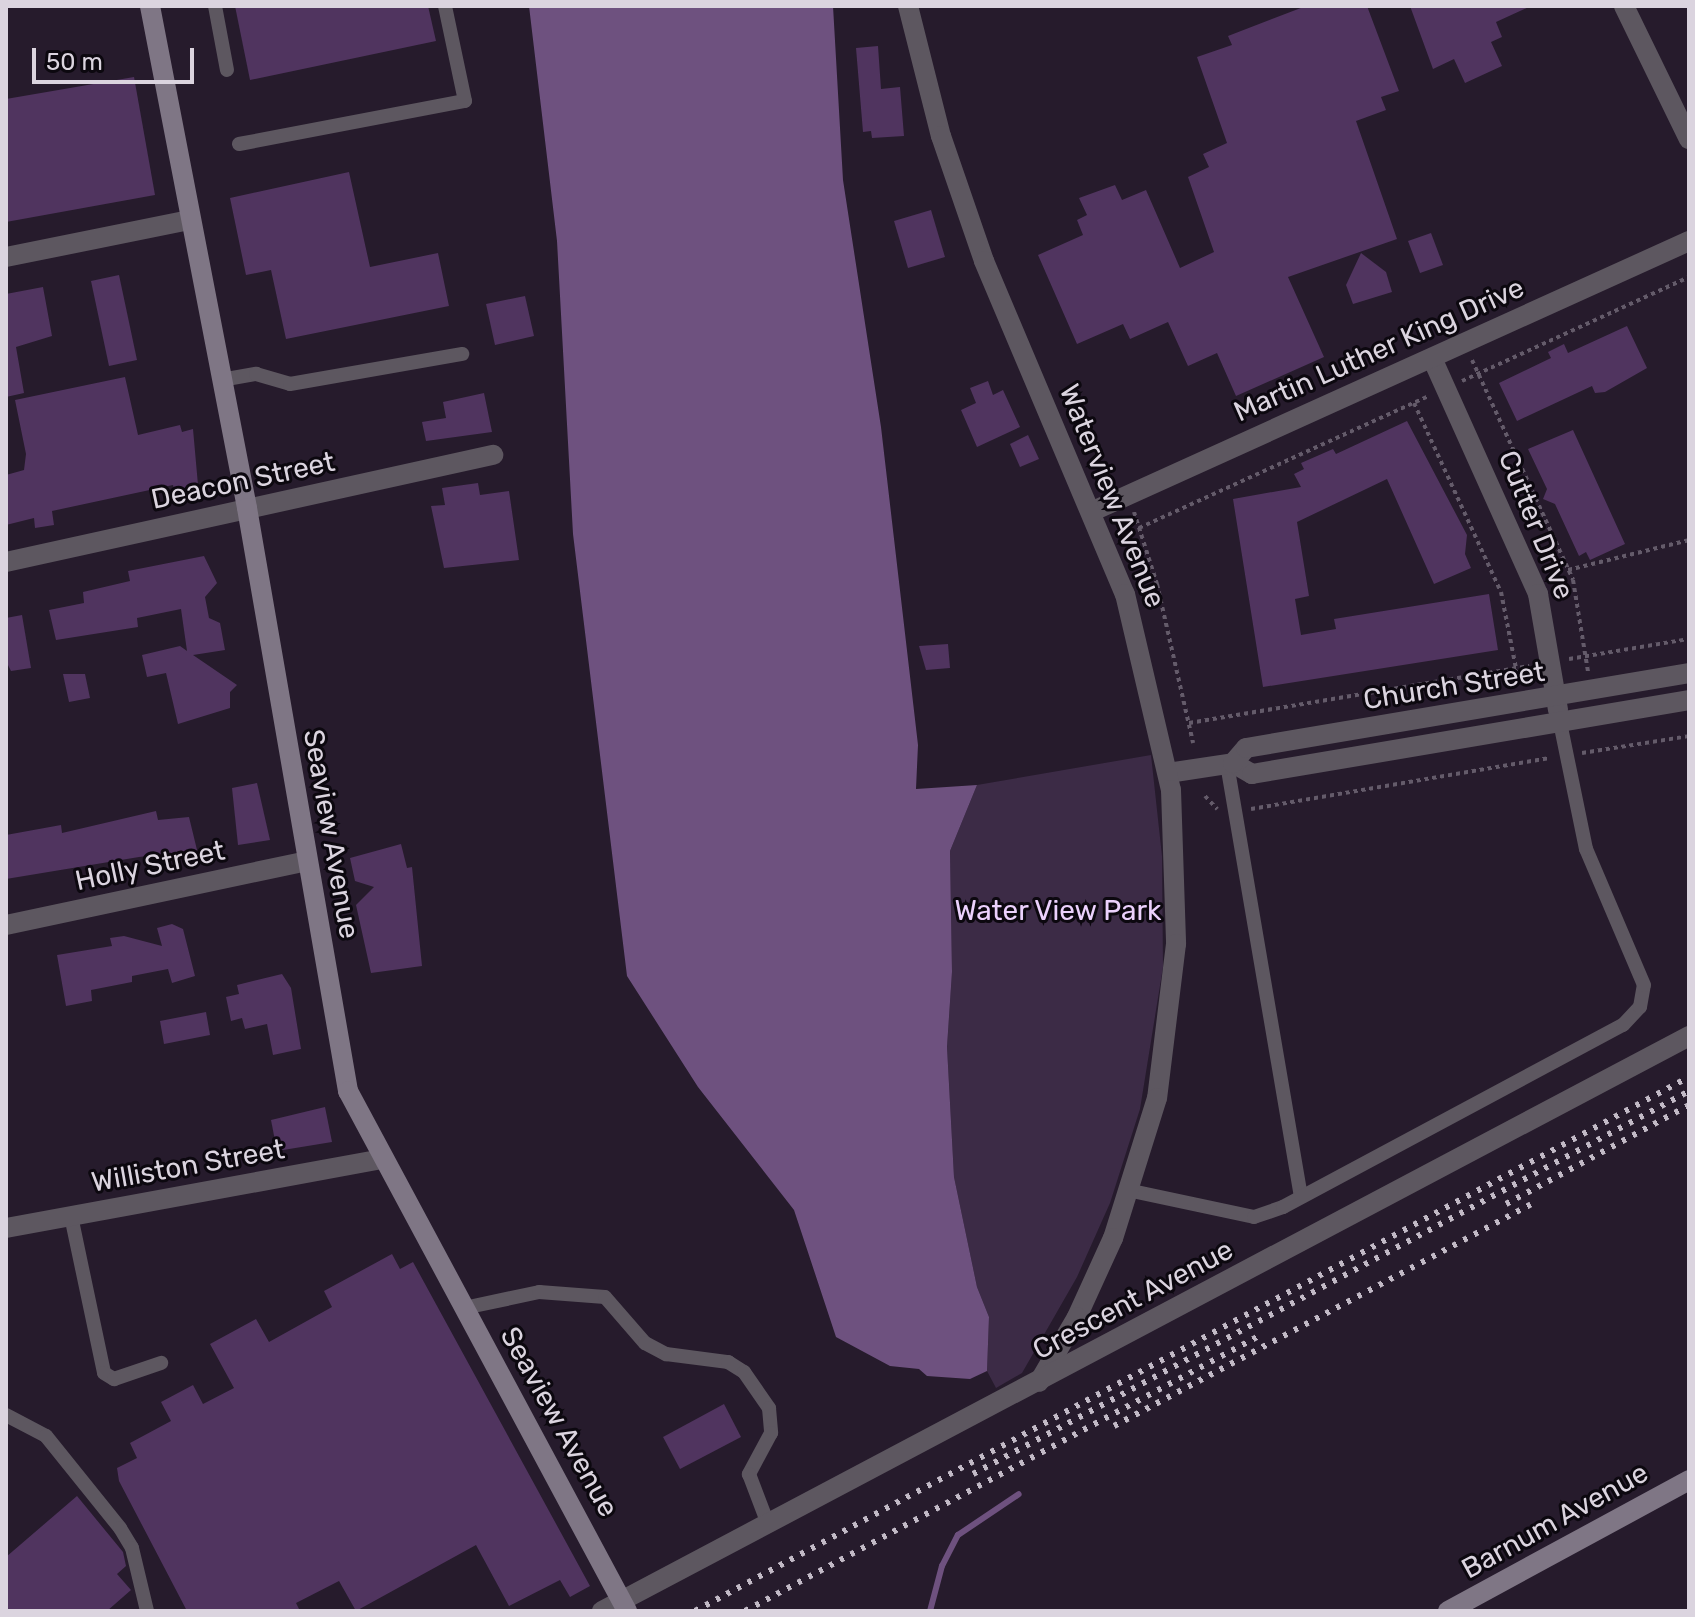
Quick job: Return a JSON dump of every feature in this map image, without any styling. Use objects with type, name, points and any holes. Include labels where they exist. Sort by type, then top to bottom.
[{"type":"main road","name":"Seaview Avenue","points":[[150,6],[247,508],[348,1091],[381,1159],[625,1606]]},
{"type":"main road","name":"Barnum Avenue","points":[[1448,1611],[1689,1480]]},
{"type":"street","name":"Waterview Avenue","points":[[908,6],[941,136],[984,261],[1093,511],[1125,594],[1168,773],[1177,867],[1174,988],[1157,1098],[1132,1191],[1088,1295],[1039,1382]]},
{"type":"street","points":[[1624,6],[1689,139]]},
{"type":"street","points":[[6,257],[189,220]]},
{"type":"street","name":"Martin Luther King Drive","points":[[1093,511],[1689,241]]},
{"type":"street","name":"Cutter Drive","points":[[1432,358],[1530,571],[1551,662],[1560,722]]},
{"type":"street","name":"Deacon Street","points":[[6,562],[493,455]]},
{"type":"street","name":"Church Street","points":[[1168,773],[1230,763],[1246,748],[1689,673]]},
{"type":"street","name":"Church Street","points":[[1230,763],[1252,774],[1689,700]]},
{"type":"street","name":"Holly Street","points":[[6,925],[306,861]]},
{"type":"street","name":"Crescent Avenue","points":[[602,1611],[625,1606],[768,1524],[1689,1036]]},
{"type":"street","name":"Williston Street","points":[[6,1228],[381,1159]]},
{"type":"lane","points":[[215,6],[227,70]]},
{"type":"lane","points":[[239,144],[465,101],[445,6]]},
{"type":"lane","points":[[221,380],[256,374],[290,384],[462,354]]},
{"type":"lane","points":[[1132,1191],[1254,1217],[1301,1196],[1623,1025],[1640,1007],[1644,985],[1586,849],[1560,722]]},
{"type":"lane","points":[[1230,763],[1301,1196]]},
{"type":"lane","points":[[71,1216],[104,1373],[114,1379],[161,1363]]},
{"type":"lane","points":[[464,1308],[539,1292],[605,1297],[645,1343],[666,1354],[728,1362],[744,1372],[769,1408],[771,1433],[749,1474],[768,1524]]},
{"type":"lane","points":[[6,1415],[46,1436],[120,1528],[132,1548],[147,1611]]},
{"type":"path","points":[[1139,528],[1689,277]]},
{"type":"path","points":[[1464,343],[1568,570],[1591,691]]},
{"type":"path","points":[[1414,403],[1501,592],[1522,703]]},
{"type":"path","points":[[1128,494],[1193,743]]},
{"type":"path","points":[[1568,570],[1689,540]]},
{"type":"path","points":[[1189,723],[1689,639]]},
{"type":"path","points":[[1595,716],[1602,750]]},
{"type":"path","points":[[1526,728],[1532,761]]},
{"type":"path","points":[[1205,796],[1221,813],[1689,736]]},
{"type":"green space","name":"Water View Park","points":[[1151,755],[1162,856],[1163,967],[1140,1109],[1110,1203],[1077,1277],[1022,1373],[996,1388],[987,1371],[989,1317],[977,1287],[954,1177],[947,1047],[952,972],[950,851],[977,785]]},
{"type":"shaded area","points":[[529,6],[833,6],[843,180],[881,427],[918,745],[916,789],[977,785],[950,851],[952,972],[947,1047],[954,1177],[977,1287],[989,1317],[987,1371],[970,1379],[927,1376],[919,1369],[890,1366],[836,1337],[794,1210],[698,1087],[627,976],[573,534],[557,241]]},
{"type":"building","points":[[235,6],[428,6],[436,41],[250,80]]},
{"type":"building","points":[[1306,6],[1367,6],[1399,91],[1381,97],[1386,110],[1356,121],[1397,239],[1288,277],[1324,357],[1236,396],[1217,353],[1188,366],[1168,322],[1130,339],[1123,324],[1077,344],[1038,255],[1083,235],[1077,220],[1087,215],[1079,198],[1115,185],[1122,200],[1146,190],[1180,268],[1214,252],[1188,177],[1209,167],[1203,154],[1227,143],[1197,57],[1232,45],[1228,36]]},
{"type":"building","points":[[1410,6],[1531,6],[1496,22],[1502,37],[1491,42],[1502,66],[1465,83],[1454,59],[1433,69]]},
{"type":"building","points":[[878,46],[881,89],[900,87],[904,136],[872,138],[871,131],[863,132],[856,48]]},
{"type":"building","points":[[134,77],[155,195],[6,222],[6,99]]},
{"type":"building","points":[[349,172],[370,267],[438,253],[449,306],[286,339],[271,270],[246,275],[230,198]]},
{"type":"building","points":[[931,210],[945,257],[908,268],[894,221]]},
{"type":"building","points":[[1431,233],[1443,265],[1420,273],[1408,241]]},
{"type":"building","points":[[1361,253],[1386,272],[1392,292],[1353,304],[1346,285]]},
{"type":"building","points":[[119,275],[137,360],[109,366],[91,281]]},
{"type":"building","points":[[43,287],[52,336],[16,347],[24,393],[6,397],[6,294]]},
{"type":"building","points":[[525,296],[534,336],[495,345],[486,304]]},
{"type":"building","points":[[1627,326],[1647,368],[1605,392],[1595,393],[1592,386],[1517,421],[1499,383],[1551,358],[1548,352],[1564,344],[1568,353]]},
{"type":"building","points":[[125,377],[138,435],[180,425],[182,432],[193,429],[198,485],[174,490],[173,485],[52,511],[54,525],[35,528],[34,518],[6,525],[6,475],[24,470],[26,454],[15,400]]},
{"type":"building","points":[[988,381],[993,395],[1003,390],[1020,427],[977,447],[961,410],[976,403],[970,388]]},
{"type":"building","points":[[484,393],[492,432],[426,441],[422,422],[446,418],[443,402]]},
{"type":"building","points":[[1407,421],[1467,535],[1465,554],[1471,568],[1434,584],[1387,479],[1297,522],[1309,596],[1295,599],[1301,635],[1336,629],[1334,619],[1489,594],[1498,650],[1263,687],[1233,499],[1301,487],[1294,474],[1304,469],[1301,463],[1333,449],[1336,454]]},
{"type":"building","points":[[1573,430],[1625,544],[1590,560],[1586,552],[1579,556],[1555,504],[1543,499],[1547,489],[1528,449]]},
{"type":"building","points":[[1028,435],[1039,459],[1020,467],[1010,444]]},
{"type":"building","points":[[478,483],[480,495],[509,491],[519,560],[444,568],[431,506],[445,505],[442,488]]},
{"type":"building","points":[[204,556],[217,583],[205,597],[209,618],[220,623],[225,650],[193,655],[237,685],[230,692],[230,708],[178,724],[166,673],[147,677],[142,655],[180,646],[187,651],[181,609],[137,618],[138,627],[56,640],[49,610],[84,603],[83,592],[130,581],[128,571]]},
{"type":"building","points":[[22,615],[31,668],[11,671],[6,661],[6,618]]},
{"type":"building","points":[[948,644],[950,668],[926,670],[919,646]]},
{"type":"building","points":[[63,674],[85,674],[90,698],[69,702]]},
{"type":"building","points":[[257,783],[270,840],[238,845],[232,788]]},
{"type":"building","points":[[156,811],[158,820],[189,817],[198,854],[173,860],[171,853],[139,857],[6,879],[6,835],[61,825],[62,833]]},
{"type":"building","points":[[401,844],[407,868],[412,867],[422,966],[371,973],[356,905],[374,887],[355,881],[350,858]]},
{"type":"building","points":[[172,924],[183,929],[195,976],[172,983],[168,969],[132,976],[132,982],[91,990],[92,1001],[66,1006],[57,955],[112,946],[110,938],[124,936],[162,946],[157,928]]},
{"type":"building","points":[[282,974],[291,988],[301,1049],[273,1055],[267,1024],[245,1029],[242,1018],[231,1021],[226,997],[239,994],[237,985]]},
{"type":"building","points":[[206,1012],[210,1035],[164,1044],[160,1021]]},
{"type":"building","points":[[325,1107],[332,1142],[277,1151],[271,1120]]},
{"type":"building","points":[[392,1254],[400,1269],[413,1262],[590,1586],[570,1597],[560,1580],[509,1606],[476,1545],[356,1611],[339,1581],[296,1603],[300,1611],[187,1611],[119,1481],[117,1468],[137,1458],[130,1443],[171,1421],[161,1402],[193,1385],[203,1404],[234,1388],[210,1344],[256,1319],[269,1342],[332,1307],[324,1291]]},
{"type":"building","points":[[724,1404],[741,1437],[680,1469],[663,1437]]},
{"type":"building","points":[[77,1496],[123,1552],[126,1566],[117,1574],[131,1590],[107,1611],[6,1611],[6,1557]]},
{"type":"waterway","points":[[930,1611],[942,1566],[958,1535],[1019,1494]]},
{"type":"railway","points":[[695,1611],[1689,1077]]},
{"type":"railway","points":[[973,1474],[1689,1091]]},
{"type":"railway","points":[[1506,1204],[1689,1105]]},
{"type":"railway","points":[[1114,1426],[1531,1204]]},
{"type":"railway","points":[[745,1611],[1259,1336]]}]
